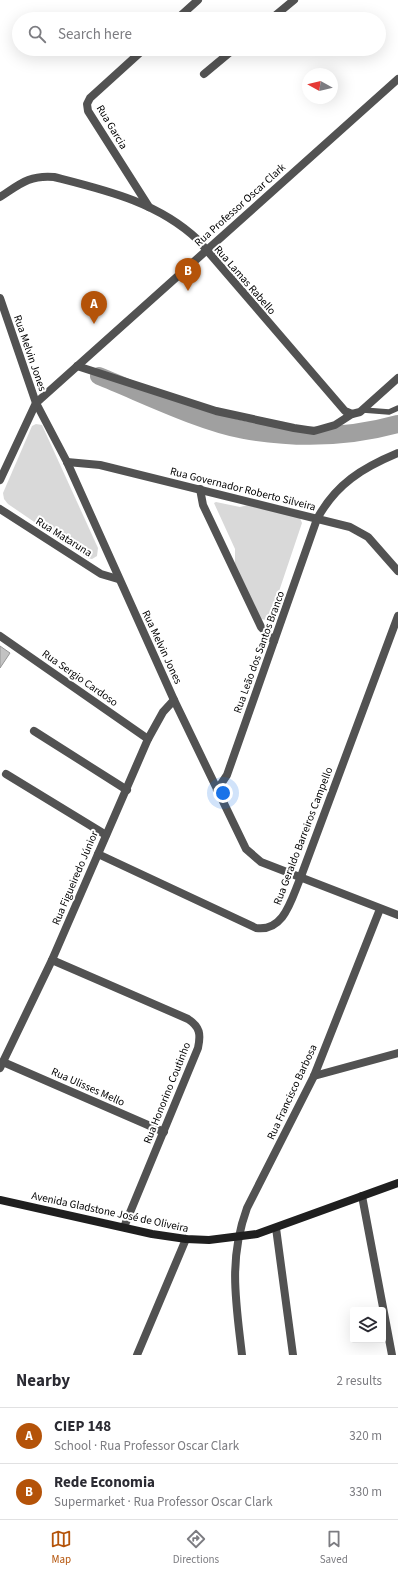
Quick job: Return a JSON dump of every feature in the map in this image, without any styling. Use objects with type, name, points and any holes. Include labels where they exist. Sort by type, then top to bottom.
[{"type":"main road","name":"Avenida Gladstone José de Oliveira","points":[[0,1200],[186,1240],[209,1240],[238,1237],[276,1228],[398,1183]]},
{"type":"street","points":[[185,12],[198,0]]},
{"type":"street","points":[[279,12],[294,0]]},
{"type":"street","name":"Rua Garcia","points":[[136,56],[90,98],[87,104],[88,111],[149,208]]},
{"type":"street","points":[[204,74],[226,56]]},
{"type":"street","name":"Rua Professor Oscar Clark","points":[[0,480],[36,403],[398,80]]},
{"type":"street","name":"Rua Lamas Rabello","points":[[0,197],[30,178],[54,176],[115,192],[149,208],[188,231],[345,411],[352,414]]},
{"type":"street","name":"Rua Melvin Jones","points":[[0,298],[36,403],[66,462],[118,579],[241,842],[253,857],[261,862],[380,910],[398,915]]},
{"type":"street","points":[[77,366],[216,412],[314,431],[335,425],[352,414],[363,410],[398,378]]},
{"type":"street","name":"Rua Leão dos Santos Branco","points":[[216,790],[226,775],[317,519],[330,498],[353,478],[372,464],[398,454]]},
{"type":"street","name":"Rua Governador Roberto Silveira","points":[[66,462],[100,465],[350,527],[368,537],[398,571]]},
{"type":"street","points":[[200,489],[203,505],[261,627],[274,641]]},
{"type":"street","name":"Rua Mataruna","points":[[0,509],[101,574],[118,579]]},
{"type":"street","name":"Rua Geraldo Barreiros Campello","points":[[98,854],[256,928],[264,929],[278,922],[285,914],[300,879],[398,616]]},
{"type":"street","name":"Rua Sergio Cardoso","points":[[0,636],[148,739]]},
{"type":"street","name":"Rua Figueiredo Júnior","points":[[1,1065],[52,960],[148,739],[163,712],[174,700]]},
{"type":"street","points":[[34,731],[127,790]]},
{"type":"street","points":[[6,774],[106,835]]},
{"type":"street","name":"Rua Francisco Barbosa","points":[[242,1355],[234,1285],[238,1237],[247,1208],[314,1076],[380,910]]},
{"type":"street","name":"Rua Honorino Coutinho","points":[[52,960],[188,1019],[197,1026],[200,1038],[198,1048],[124,1227]]},
{"type":"street","points":[[314,1076],[398,1053]]},
{"type":"street","name":"Rua Ulisses Mello","points":[[1,1065],[164,1132]]},
{"type":"street","points":[[362,1196],[392,1355]]},
{"type":"street","points":[[276,1228],[293,1355]]},
{"type":"street","points":[[137,1355],[186,1240]]},
{"type":"lane","points":[[363,410],[389,412],[398,408]]},
{"type":"shaded area","points":[[36,424],[42,425],[98,548],[97,556],[92,559],[87,558],[8,504],[4,499],[3,493],[32,426]]},
{"type":"shaded area","points":[[216,502],[240,507],[248,505],[300,518],[302,523],[270,618],[266,620],[261,619],[235,564],[235,549],[214,503]]},
{"type":"building","points":[[0,646],[10,653],[0,668]]},
{"type":"waterway","points":[[99,376],[190,414],[226,426],[244,430],[283,435],[322,436],[360,432],[398,424]]},
{"type":"place","name":"Rede Economia","points":[[188,291]]},
{"type":"place","name":"CIEP 148","points":[[94,324]]}]
